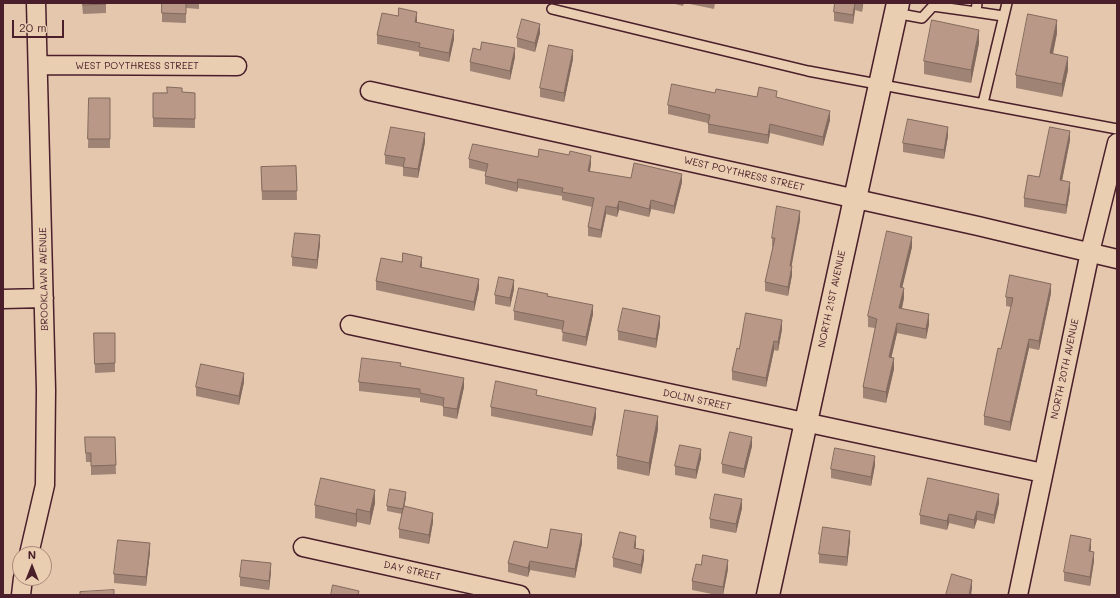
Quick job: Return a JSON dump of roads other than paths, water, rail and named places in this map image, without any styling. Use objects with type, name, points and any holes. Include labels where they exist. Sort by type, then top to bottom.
[{"type":"street","name":"BROOKLAWN AVENUE","points":[[31,546],[45,485],[46,390],[36,3]]},
{"type":"street","name":"NORTH 21ST AVENUE","points":[[768,595],[896,8]]},
{"type":"street","name":"WEST POYTHRESS STREET","points":[[38,65],[236,66]]},
{"type":"street","name":"WEST POYTHRESS STREET","points":[[370,91],[854,198],[1117,259]]},
{"type":"street","name":"NORTH 20TH AVENUE","points":[[1018,595],[1090,252],[1117,143]]},
{"type":"street","points":[[3,299],[44,298]]},
{"type":"street","name":"DOLIN STREET","points":[[350,325],[1043,473]]},
{"type":"street","name":"DAY STREET","points":[[303,547],[520,595]]},
{"type":"lane","points":[[983,103],[1007,3]]},
{"type":"lane","points":[[896,8],[922,18],[933,6],[976,7],[1004,16]]},
{"type":"lane","points":[[552,9],[808,71],[1117,129]]}]
